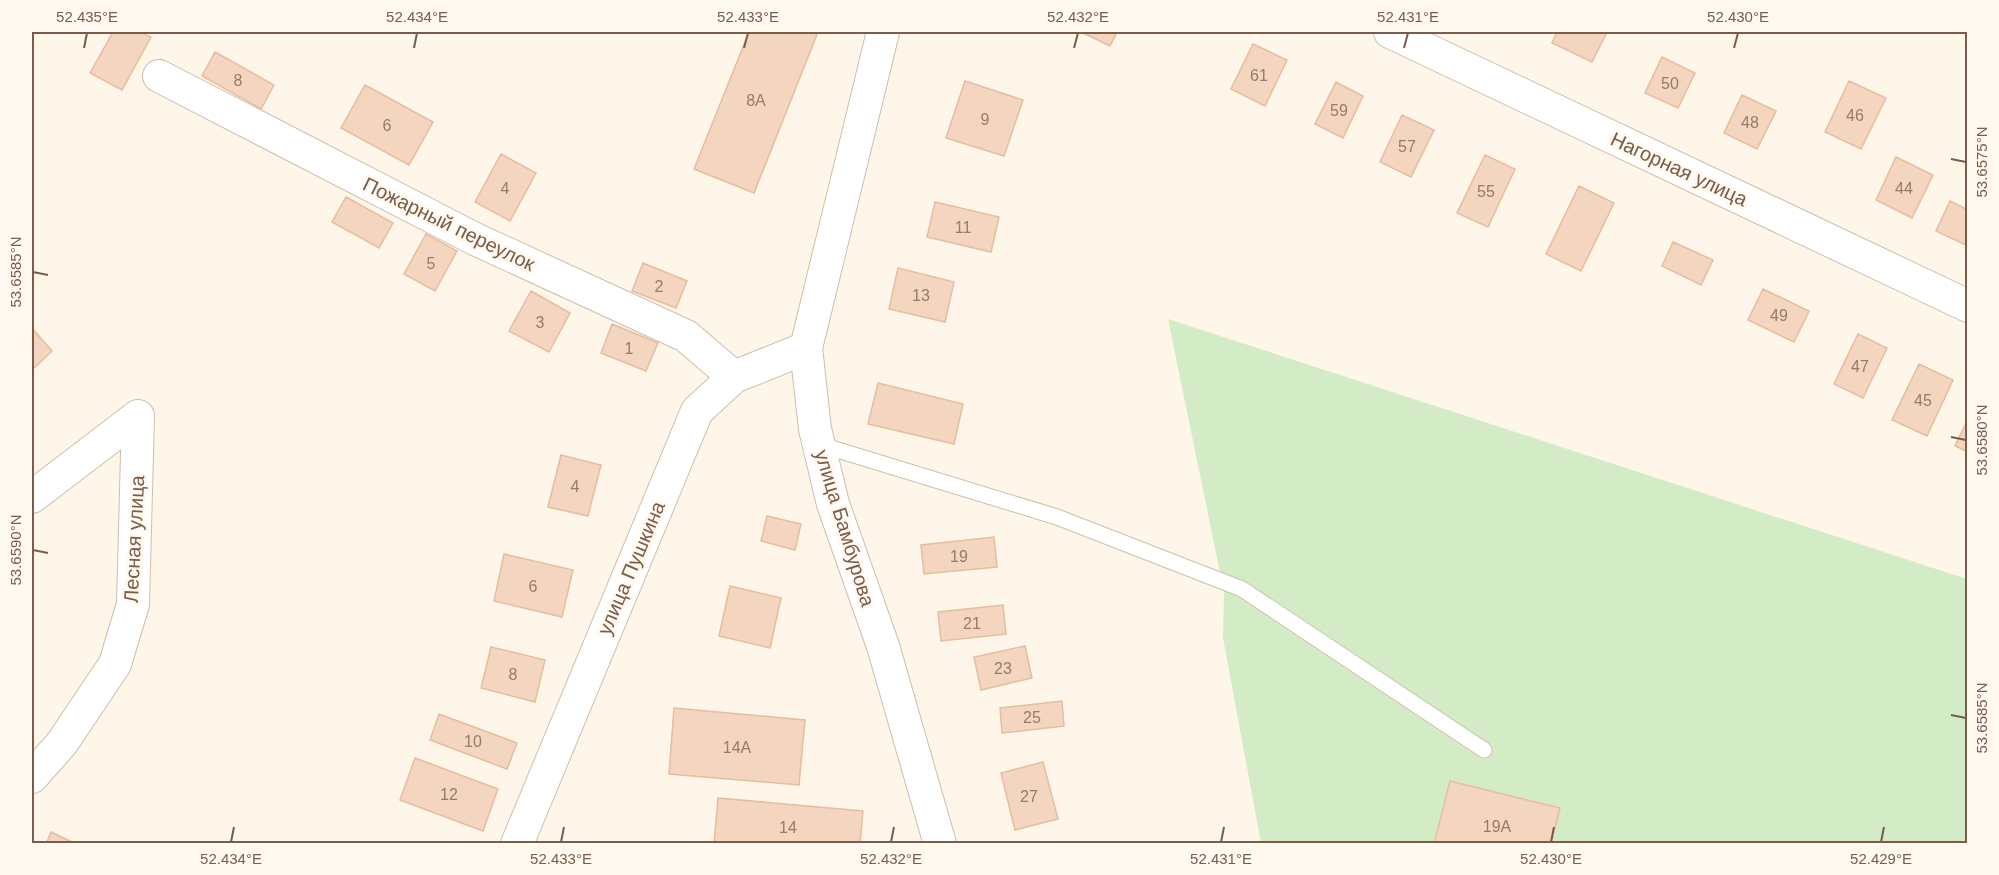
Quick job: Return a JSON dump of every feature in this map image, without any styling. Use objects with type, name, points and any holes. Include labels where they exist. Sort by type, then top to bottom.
[{"type":"street","name":"улица Бамбурова","points":[[883,32],[806,348],[818,444],[833,504],[883,646],[940,843]]},
{"type":"street","name":"Нагорная улица","points":[[1390,32],[1968,306]]},
{"type":"street","name":"Пожарный переулок","points":[[159,76],[475,239],[686,336],[734,377]]},
{"type":"street","name":"улица Пушкина","points":[[517,843],[697,411],[734,377],[806,348]]},
{"type":"street","name":"Лесная улица","points":[[32,497],[138,416],[133,604],[115,664],[62,743],[32,777]]},
{"type":"lane","points":[[818,444],[1057,517],[1242,589],[1484,750]]},
{"type":"green space","points":[[1168,319],[1967,579],[1967,843],[1261,843],[1223,638],[1224,592]]},
{"type":"building","points":[[113,32],[140,32],[151,37],[122,90],[90,73]]},
{"type":"building","points":[[749,32],[818,32],[754,193],[694,169]]},
{"type":"building","points":[[1081,32],[1117,32],[1110,46]]},
{"type":"building","points":[[1557,32],[1607,32],[1592,62],[1552,43]]},
{"type":"building","points":[[1253,44],[1287,60],[1265,106],[1231,89]]},
{"type":"building","points":[[215,52],[274,85],[261,109],[202,76]]},
{"type":"building","points":[[1662,57],[1695,73],[1678,108],[1645,93]]},
{"type":"building","points":[[965,81],[1023,100],[1004,156],[946,138]]},
{"type":"building","points":[[1849,81],[1886,98],[1861,149],[1825,132]]},
{"type":"building","points":[[1336,82],[1363,96],[1343,138],[1315,124]]},
{"type":"building","points":[[365,85],[433,122],[409,165],[341,128]]},
{"type":"building","points":[[1742,95],[1776,111],[1757,149],[1724,133]]},
{"type":"building","points":[[1402,115],[1434,130],[1411,177],[1380,162]]},
{"type":"building","points":[[501,154],[536,173],[510,221],[475,202]]},
{"type":"building","points":[[1485,155],[1515,169],[1488,227],[1457,213]]},
{"type":"building","points":[[1896,157],[1933,175],[1912,218],[1876,200]]},
{"type":"building","points":[[1579,186],[1614,203],[1581,271],[1546,254]]},
{"type":"building","points":[[346,197],[393,223],[379,248],[332,222]]},
{"type":"building","points":[[1950,201],[1968,210],[1968,246],[1936,231]]},
{"type":"building","points":[[935,202],[999,217],[991,252],[927,237]]},
{"type":"building","points":[[426,234],[457,251],[435,291],[404,274]]},
{"type":"building","points":[[1673,242],[1713,260],[1701,285],[1662,266]]},
{"type":"building","points":[[643,263],[687,281],[676,308],[632,291]]},
{"type":"building","points":[[898,268],[954,282],[945,322],[889,309]]},
{"type":"building","points":[[1763,289],[1809,311],[1794,342],[1748,320]]},
{"type":"building","points":[[531,291],[570,313],[549,352],[509,331]]},
{"type":"building","points":[[612,324],[658,343],[646,371],[601,353]]},
{"type":"building","points":[[32,328],[52,351],[32,370]]},
{"type":"building","points":[[1858,334],[1887,348],[1863,398],[1834,384]]},
{"type":"building","points":[[1919,364],[1953,380],[1927,436],[1892,420]]},
{"type":"building","points":[[878,383],[963,404],[954,444],[868,424]]},
{"type":"building","points":[[1968,419],[1968,452],[1955,446]]},
{"type":"building","points":[[561,455],[601,465],[588,516],[548,507]]},
{"type":"building","points":[[767,516],[801,524],[795,550],[761,541]]},
{"type":"building","points":[[994,537],[997,567],[924,574],[921,545]]},
{"type":"building","points":[[504,554],[573,570],[562,617],[494,601]]},
{"type":"building","points":[[730,586],[781,598],[770,648],[719,636]]},
{"type":"building","points":[[1003,605],[1006,634],[941,641],[938,612]]},
{"type":"building","points":[[1025,646],[1032,678],[981,690],[974,657]]},
{"type":"building","points":[[491,647],[545,660],[535,702],[481,688]]},
{"type":"building","points":[[1062,701],[1064,726],[1002,733],[1000,708]]},
{"type":"building","points":[[674,708],[805,720],[799,785],[669,774]]},
{"type":"building","points":[[439,714],[517,743],[507,769],[430,740]]},
{"type":"building","points":[[415,758],[498,789],[483,831],[400,800]]},
{"type":"building","points":[[1043,762],[1058,819],[1015,830],[1001,773]]},
{"type":"building","points":[[1450,781],[1560,808],[1551,844],[1434,844]]},
{"type":"building","points":[[718,798],[863,811],[860,844],[714,844]]},
{"type":"building","points":[[51,832],[76,844],[46,844]]}]
